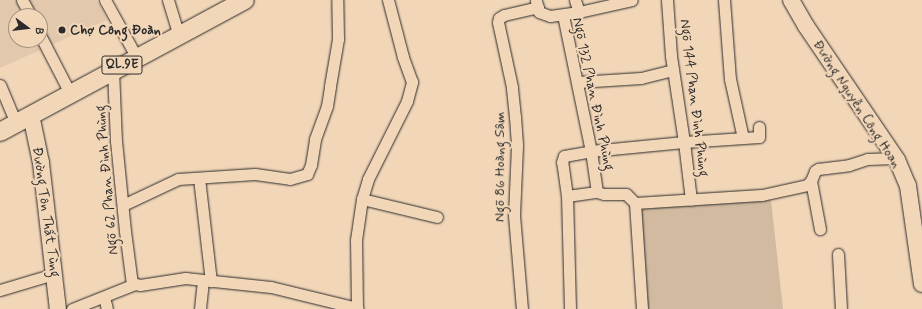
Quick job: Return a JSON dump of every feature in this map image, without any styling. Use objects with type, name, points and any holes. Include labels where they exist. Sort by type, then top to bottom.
[{"type":"main road","name":"QL.9E","points":[[0,132],[70,93],[246,0]]},
{"type":"main road","name":"Đường Nguyễn Công Hoan","points":[[791,0],[806,26],[895,158],[908,186],[921,266],[922,284]]},
{"type":"main road","name":"Đường Tôn Thất Tùng","points":[[23,119],[41,163],[58,309]]},
{"type":"street","points":[[105,0],[137,58]]},
{"type":"street","points":[[168,0],[180,35]]},
{"type":"street","points":[[123,206],[178,179],[246,174],[290,179],[303,176],[309,171],[315,139],[327,106],[336,49],[337,0]]},
{"type":"street","points":[[72,309],[135,284],[140,285],[185,278],[271,287],[357,309],[356,240],[362,199],[371,172],[407,101],[412,82],[403,57],[388,0]]},
{"type":"street","points":[[575,0],[579,12]]},
{"type":"street","points":[[563,15],[632,0]]},
{"type":"street","name":"Ngõ 144 Phan Đình Phùng","points":[[667,0],[673,70],[691,200]]},
{"type":"street","points":[[724,0],[730,79],[743,138]]},
{"type":"street","name":"Ngõ 132 Phan Đình Phùng","points":[[537,3],[539,12],[545,15],[563,15],[578,82],[597,192]]},
{"type":"street","name":"Ngõ 86 Hoàng Sâm","points":[[522,309],[514,215],[516,117],[512,87],[498,22],[499,18],[504,15],[537,3]]},
{"type":"street","points":[[47,48],[70,93]]},
{"type":"street","name":"Ngõ 62 Phan Đình Phùng","points":[[113,70],[116,141],[132,284],[135,284]]},
{"type":"street","points":[[578,82],[641,78],[673,70]]},
{"type":"street","points":[[0,85],[23,119]]},
{"type":"street","points":[[570,309],[567,196],[562,162],[563,157],[591,151],[684,142],[759,137],[758,127]]},
{"type":"street","points":[[634,204],[762,195],[807,185],[818,169],[849,164],[867,159],[895,158]]},
{"type":"street","points":[[198,178],[207,281],[200,309]]},
{"type":"street","points":[[811,181],[820,230]]},
{"type":"street","points":[[567,196],[597,192],[604,194],[626,194],[634,204],[642,309]]},
{"type":"street","points":[[362,199],[437,217]]},
{"type":"street","points":[[838,254],[841,309]]},
{"type":"street","points":[[0,290],[54,274]]},
{"type":"street","points":[[104,297],[107,309]]},
{"type":"shaded area","name":"Chợ Công Đoàn","points":[[0,0],[97,0],[107,20],[48,46],[48,8],[8,8],[8,48],[45,48],[0,68]]},
{"type":"shaded area","points":[[771,200],[783,309],[648,309],[640,208]]},
{"type":"place","name":"Chợ Công Đoàn","points":[[62,30]]}]
